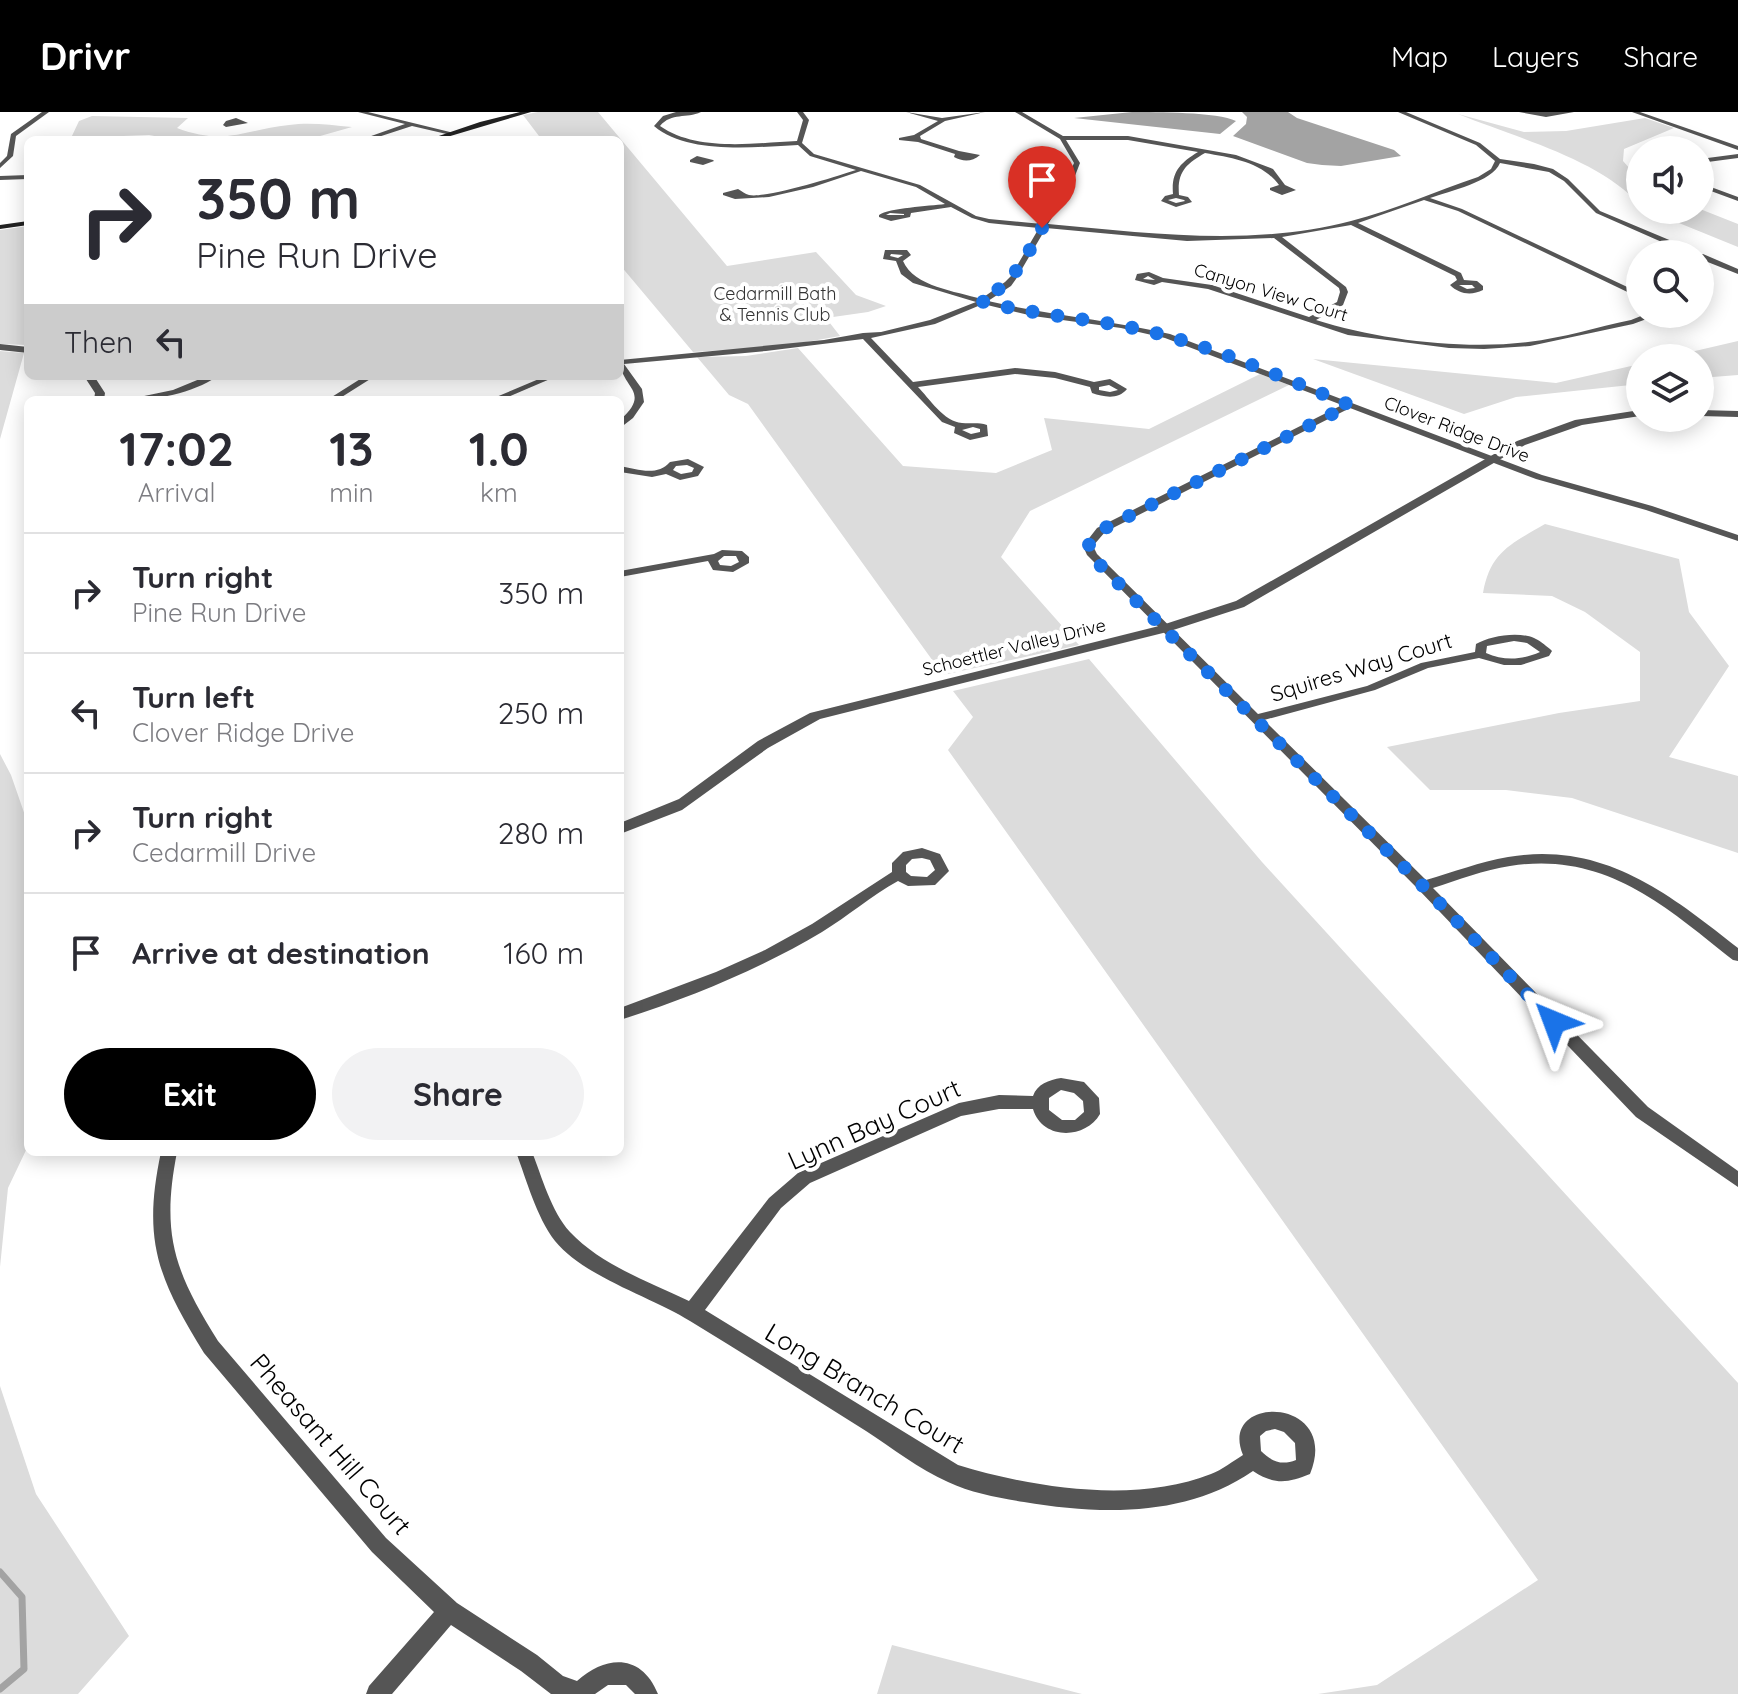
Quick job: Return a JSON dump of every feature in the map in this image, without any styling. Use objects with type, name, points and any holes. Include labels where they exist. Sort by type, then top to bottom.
[{"type":"main road","points":[[442,136],[528,112]]},
{"type":"main road","points":[[0,227],[24,224]]},
{"type":"street","points":[[0,166],[10,156],[13,135],[46,112]]},
{"type":"street","points":[[361,112],[451,133]]},
{"type":"street","points":[[698,112],[665,117],[657,126],[681,137],[715,143],[799,143],[824,161],[918,186],[951,205],[989,221],[1160,239],[1276,236],[1352,223],[1488,175],[1498,161]]},
{"type":"street","points":[[799,143],[806,120],[800,112]]},
{"type":"street","points":[[909,112],[943,120]]},
{"type":"street","points":[[958,153],[917,138],[943,120],[982,112]]},
{"type":"street","points":[[624,362],[682,354],[752,353],[863,335],[933,321],[980,301],[1011,279],[1075,171],[1075,156],[1062,138],[1018,112]]},
{"type":"street","points":[[1401,112],[1478,144],[1498,161],[1532,166],[1560,175],[1584,202],[1598,212],[1663,240]]},
{"type":"street","points":[[1522,112],[1546,115],[1571,112]]},
{"type":"street","points":[[1635,112],[1738,148]]},
{"type":"street","points":[[240,120],[247,116]]},
{"type":"street","points":[[375,136],[412,124]]},
{"type":"street","points":[[1062,138],[1119,137],[1204,151],[1256,163],[1275,173],[1283,186]]},
{"type":"street","points":[[699,158],[715,143]]},
{"type":"street","points":[[1176,196],[1174,175],[1177,170],[1204,151]]},
{"type":"street","points":[[1714,159],[1738,156]]},
{"type":"street","points":[[746,195],[810,187],[859,171]]},
{"type":"street","points":[[0,178],[24,177]]},
{"type":"street","points":[[1714,190],[1738,199]]},
{"type":"street","points":[[1425,198],[1460,210],[1626,289]]},
{"type":"street","points":[[907,212],[951,205]]},
{"type":"street","points":[[1352,223],[1458,275],[1461,281]]},
{"type":"street","points":[[1276,236],[1342,287],[1340,303],[1308,321]]},
{"type":"street","name":"Clover Ridge Drive","points":[[899,260],[904,272],[916,281],[1033,314],[1121,326],[1167,336],[1539,477],[1649,508],[1738,538]]},
{"type":"street","points":[[1714,262],[1738,272]]},
{"type":"street","name":"Canyon View Court","points":[[1161,280],[1209,287],[1308,321],[1367,336],[1484,347],[1530,344],[1626,321]]},
{"type":"street","points":[[863,335],[945,420],[960,426]]},
{"type":"street","points":[[0,347],[24,350]]},
{"type":"street","points":[[624,368],[639,389],[642,401],[636,412],[624,422]]},
{"type":"street","points":[[911,385],[1015,371],[1055,375],[1094,385]]},
{"type":"street","points":[[152,396],[175,392],[204,380]]},
{"type":"street","points":[[338,396],[364,380]]},
{"type":"street","points":[[503,396],[543,380]]},
{"type":"street","points":[[1350,405],[1101,530],[1088,546],[1098,563],[1423,886],[1642,1112],[1738,1180]]},
{"type":"street","points":[[1714,413],[1738,414]]},
{"type":"street","name":"Schoettler Valley Drive","points":[[624,827],[683,803],[787,727],[815,716],[1216,613],[1270,589],[1493,459],[1551,429],[1584,420],[1626,415]]},
{"type":"street","points":[[624,470],[652,474],[667,471]]},
{"type":"street","points":[[624,573],[714,557]]},
{"type":"street","name":"Squires Way Court","points":[[1254,719],[1371,688],[1425,665],[1480,654],[1507,662],[1541,657],[1546,651],[1530,640],[1514,638],[1482,644],[1480,654]]},
{"type":"street","points":[[1423,886],[1511,861],[1577,860],[1615,871],[1653,889],[1738,956]]},
{"type":"street","points":[[624,1012],[755,961],[818,928],[872,888],[899,874]]},
{"type":"street","name":"Lynn Bay Court","points":[[692,1312],[775,1203],[804,1178],[959,1110],[999,1102],[1039,1103]]},
{"type":"street","name":"Pheasant Hill Court","points":[[173,1156],[158,1203],[160,1229],[166,1263],[192,1317],[211,1347],[379,1545],[449,1611],[529,1663],[556,1685],[580,1694],[590,1682],[614,1671],[637,1678],[647,1694]]},
{"type":"street","name":"Long Branch Court","points":[[526,1156],[545,1206],[562,1236],[585,1255],[618,1276],[692,1312],[953,1474],[990,1487],[1143,1499],[1213,1484],[1254,1459]]},
{"type":"street","points":[[377,1694],[449,1611]]},
{"type":"green space","points":[[598,112],[618,136],[539,136],[523,115]]},
{"type":"green space","points":[[1458,114],[1524,132],[1566,131],[1645,118],[1674,128],[1655,136],[1626,136],[1623,161],[1626,164],[1626,192],[1580,162]]},
{"type":"green space","points":[[92,116],[188,118],[177,128],[208,136],[72,136],[79,121]]},
{"type":"green space","points":[[297,124],[352,127],[320,136],[221,136]]},
{"type":"green space","name":"Cedarmill Bath & Tennis Club","points":[[624,143],[727,266],[816,252],[856,295],[886,306],[826,318],[840,336],[778,347],[693,352],[624,270]]},
{"type":"green space","points":[[1714,215],[1738,224],[1738,247],[1681,224],[1714,224]]},
{"type":"green space","points":[[24,227],[24,345],[0,344],[0,230]]},
{"type":"green space","points":[[1738,341],[1738,375],[1714,377],[1714,347]]},
{"type":"green space","points":[[798,348],[903,466],[996,473],[1052,450],[1044,418],[1149,429],[1260,374],[1289,385],[1030,511],[1001,557],[1079,645],[943,675],[748,404],[729,395],[697,357],[746,356]]},
{"type":"green space","points":[[0,351],[24,353],[0,439]]},
{"type":"green space","points":[[1313,359],[1556,383],[1626,367],[1626,385],[1516,397],[1464,414]]},
{"type":"green space","points":[[1545,524],[1679,559],[1689,612],[1729,666],[1669,757],[1738,776],[1738,853],[1572,798],[1506,790],[1430,790],[1387,747],[1559,713],[1640,701],[1640,652],[1585,612],[1552,596],[1483,593],[1486,579],[1497,558],[1512,544]]},
{"type":"green space","points":[[1089,659],[1262,862],[1738,1383],[1738,1694],[1318,1694],[1377,1685],[1538,1580],[948,750],[973,717],[953,691]]},
{"type":"green space","points":[[0,754],[24,812],[24,1154],[8,1188],[0,1267]]},
{"type":"green space","points":[[0,1386],[36,1494],[129,1636],[78,1694],[0,1694]]},
{"type":"green space","points":[[892,1645],[1082,1694],[877,1694]]},
{"type":"shaded area","points":[[1132,112],[1202,114],[1236,121],[1220,134],[1074,118]]},
{"type":"shaded area","points":[[1242,112],[1288,112],[1297,118],[1394,150],[1401,156],[1341,166],[1307,163],[1233,136],[1246,124],[1247,117]]},
{"type":"waterway","points":[[0,1572],[22,1597],[24,1669],[0,1689]]},
{"type":"route","points":[[1042,228],[1017,273],[1006,285],[980,301],[1033,314],[1121,326],[1167,336],[1217,352],[1350,405],[1101,530],[1088,546],[1098,563],[1423,886],[1554,1022]]}]
